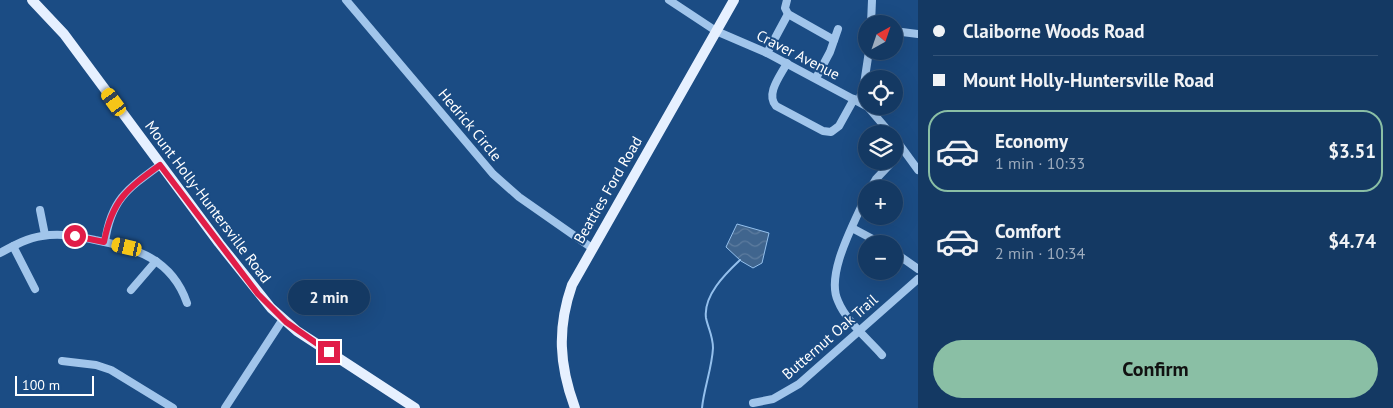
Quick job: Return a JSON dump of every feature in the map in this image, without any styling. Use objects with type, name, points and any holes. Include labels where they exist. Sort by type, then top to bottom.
[{"type":"main road","name":"Mount Holly-Huntersville Road","points":[[32,0],[64,34],[254,289],[283,319],[407,406]]},
{"type":"main road","name":"Beatties Ford Road","points":[[575,408],[563,369],[561,325],[572,284],[734,0]]},
{"type":"street","name":"Hedrick Circle","points":[[346,0],[493,174],[519,197],[592,248]]},
{"type":"street","name":"Craver Avenue","points":[[669,0],[716,31],[767,53],[856,100]]},
{"type":"street","points":[[787,0],[785,8],[788,14],[834,40]]},
{"type":"street","points":[[871,15],[872,0]]},
{"type":"street","points":[[767,53],[788,14]]},
{"type":"street","points":[[816,78],[838,29]]},
{"type":"street","points":[[903,32],[918,34]]},
{"type":"street","points":[[787,63],[771,94],[772,102],[776,106],[829,133],[839,126],[856,100],[867,72],[868,60]]},
{"type":"street","name":"Craver Avenue","points":[[874,115],[883,125]]},
{"type":"street","points":[[904,152],[918,170]]},
{"type":"street","points":[[104,242],[108,220],[118,200],[134,184],[160,165]]},
{"type":"street","points":[[875,180],[884,170]]},
{"type":"street","points":[[40,210],[45,235]]},
{"type":"street","points":[[858,214],[837,268],[834,286],[837,301],[882,354]]},
{"type":"street","points":[[852,228],[865,235]]},
{"type":"street","points":[[0,253],[45,235],[67,235],[136,250],[156,261],[174,278],[187,303]]},
{"type":"street","points":[[14,246],[35,289]]},
{"type":"street","points":[[903,258],[918,269]]},
{"type":"street","points":[[131,290],[156,261]]},
{"type":"street","name":"Butternut Oak Trail","points":[[753,403],[773,399],[791,390],[918,280]]},
{"type":"street","points":[[225,408],[283,319]]},
{"type":"street","points":[[62,361],[96,365],[111,370],[174,408]]},
{"type":"water","points":[[737,224],[769,233],[762,263],[753,268],[741,261],[726,247]]},
{"type":"waterway","points":[[702,408],[713,348],[706,318],[708,302],[716,286],[740,260]]},
{"type":"route","points":[[75,236],[104,242],[108,220],[118,200],[134,184],[160,165],[258,294],[286,322],[329,352]]}]
